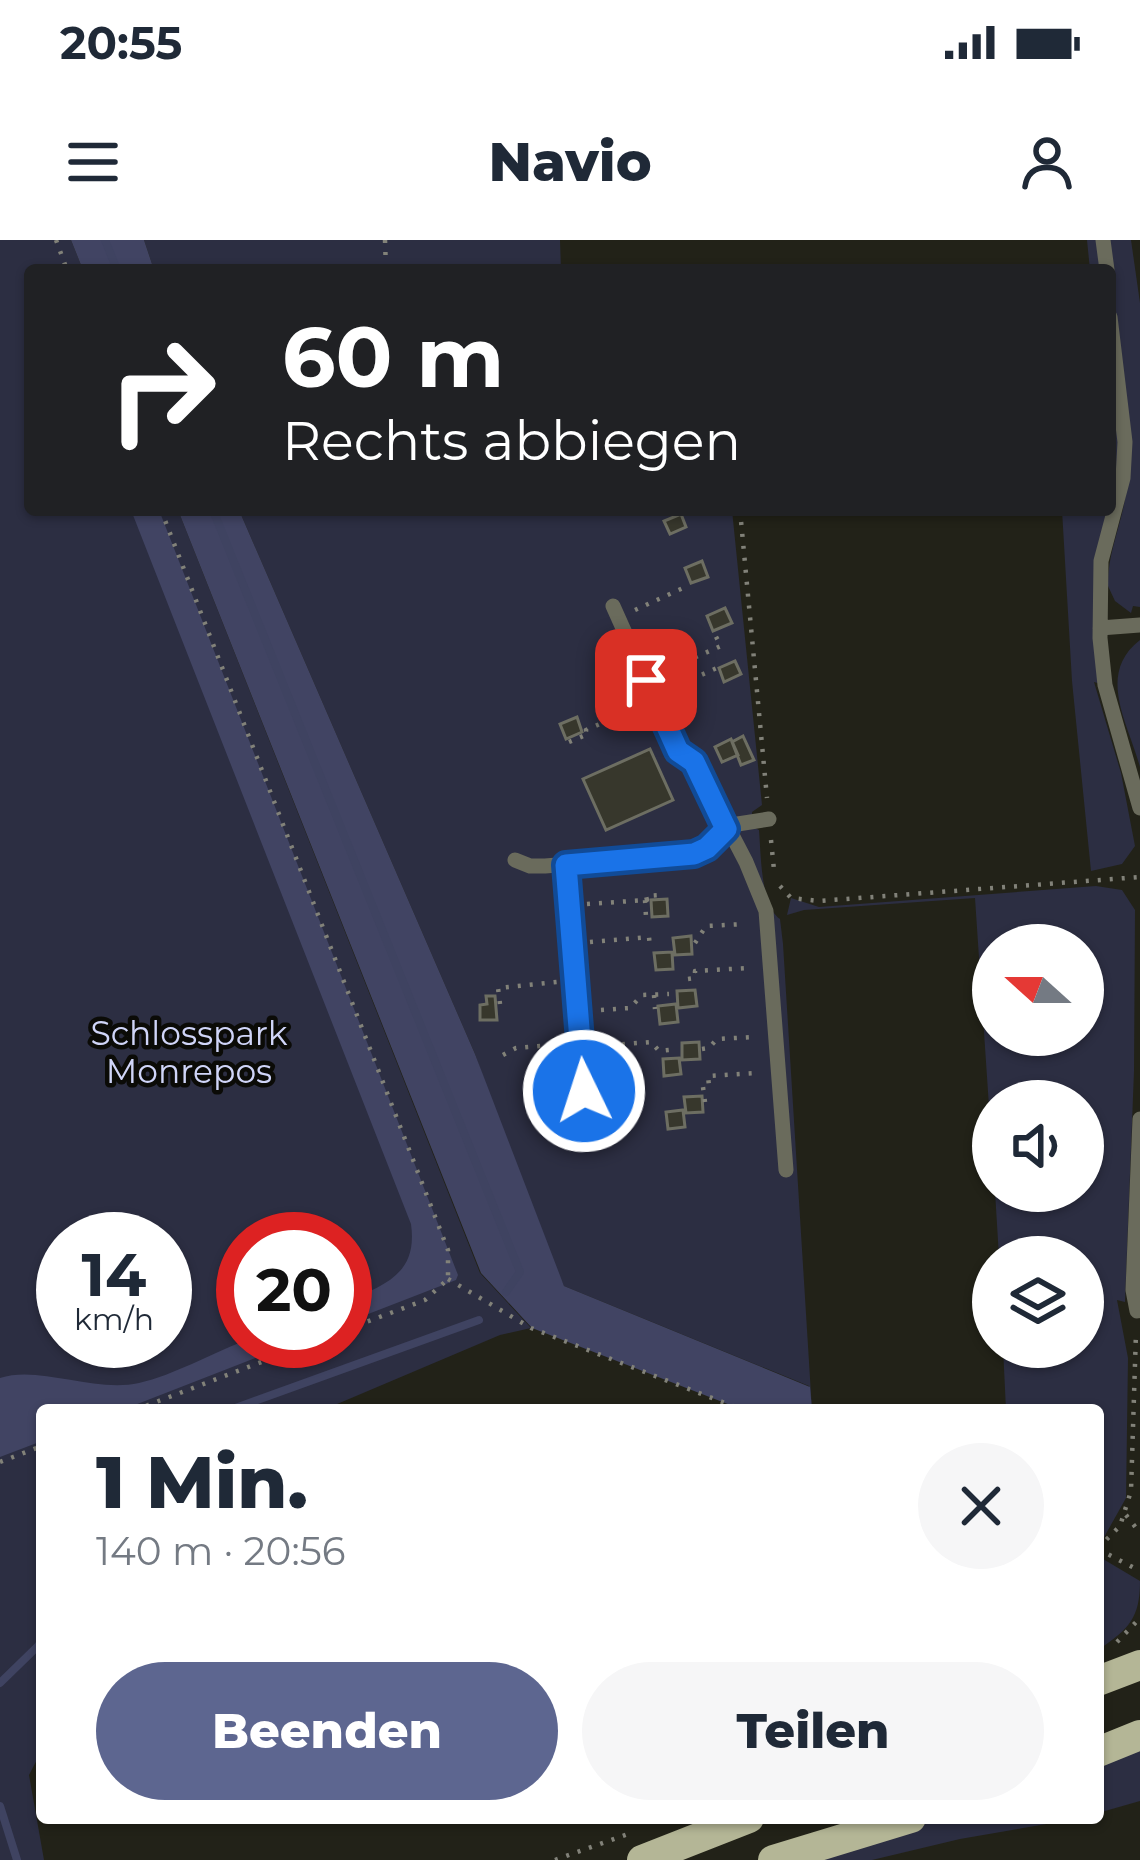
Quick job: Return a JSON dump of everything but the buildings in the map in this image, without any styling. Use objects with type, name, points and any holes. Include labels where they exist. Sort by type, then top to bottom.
[{"type":"main road","points":[[1104,1680],[1140,1665]]},
{"type":"main road","points":[[1104,1750],[1140,1735]]},
{"type":"main road","points":[[637,1846],[725,1824]]},
{"type":"main road","points":[[773,1860],[891,1824]]},
{"type":"lane","points":[[1116,364],[1126,442],[1116,504]]},
{"type":"lane","points":[[1113,516],[1101,561],[1105,685],[1140,808]]},
{"type":"lane","points":[[616,612],[678,751],[694,762],[746,862],[768,922],[786,1170]]},
{"type":"lane","points":[[1100,628],[1140,625]]},
{"type":"lane","points":[[515,860],[530,866],[566,865],[694,854],[726,828],[769,819]]},
{"type":"lane","points":[[566,865],[584,1091]]},
{"type":"lane","points":[[1136,1311],[1140,1119]]},
{"type":"path","points":[[163,516],[448,1250],[448,1279],[424,1300],[372,1320]]},
{"type":"path","points":[[741,516],[775,872],[791,898],[802,901],[1140,877]]},
{"type":"path","points":[[616,612],[683,588]]},
{"type":"path","points":[[646,680],[721,646],[714,633]]},
{"type":"path","points":[[569,742],[717,668]]},
{"type":"path","points":[[646,917],[646,896],[662,895]]},
{"type":"path","points":[[569,905],[645,900]]},
{"type":"path","points":[[694,943],[706,926],[768,922]]},
{"type":"path","points":[[572,943],[649,937],[650,948]]},
{"type":"path","points":[[688,979],[695,979],[695,971],[772,967]]},
{"type":"path","points":[[500,1004],[498,988],[575,981]]},
{"type":"path","points":[[577,1012],[630,1008],[642,995],[669,994]]},
{"type":"path","points":[[654,995],[655,1009]]},
{"type":"path","points":[[702,1048],[709,1048],[717,1039],[777,1035]]},
{"type":"path","points":[[503,1055],[516,1048],[651,1042],[659,1051],[669,1050]]},
{"type":"path","points":[[705,1102],[703,1087],[709,1086],[708,1076],[779,1072]]},
{"type":"path","points":[[448,1279],[532,1328],[727,1404]]},
{"type":"path","points":[[1104,1544],[1126,1515],[1131,1491],[1136,1311]]},
{"type":"path","points":[[151,1404],[245,1368]]},
{"type":"path","points":[[0,1462],[36,1447]]},
{"type":"path","points":[[1126,1515],[1140,1533]]},
{"type":"path","points":[[1104,1551],[1140,1571]]},
{"type":"path","points":[[1114,1645],[1140,1618]]},
{"type":"path","points":[[555,1860],[637,1846]]},
{"type":"green space","name":"Schlosspark Monrepos","points":[[0,240],[71,240],[81,264],[24,264],[24,516],[180,516],[480,1273],[531,1328],[500,1335],[337,1404],[36,1404],[36,1762],[29,1775],[44,1860],[0,1860]]},
{"type":"green space","points":[[144,240],[560,240],[561,264],[152,264]]},
{"type":"green space","points":[[1087,240],[1131,240],[1140,303],[1140,607],[1133,606],[1131,613],[1115,601],[1108,586],[1127,483],[1126,468],[1116,503],[1116,264],[1089,264]]},
{"type":"green space","points":[[242,516],[733,516],[762,805],[752,812],[753,827],[759,830],[766,892],[780,919],[783,944],[812,1404],[809,1386],[564,1286],[535,1224],[475,1054]]},
{"type":"green space","points":[[1062,516],[1112,516],[1104,544],[1105,685],[1094,682],[1121,773],[1135,846],[1122,864],[1091,871],[1072,681]]},
{"type":"green space","points":[[1140,640],[1140,767],[1118,684],[1127,653]]},
{"type":"green space","points":[[1096,886],[1122,890],[1135,910],[1125,1302],[1117,1300],[1128,1358],[1126,1498],[1104,1537],[1104,1404],[1006,1404],[1004,1368],[1104,1368],[1104,1236],[998,1236],[996,1212],[1104,1212],[1104,1080],[987,1080],[986,1056],[1104,1056],[1104,924],[977,924],[975,898],[787,915],[791,898],[819,907]]},
{"type":"green space","points":[[1104,1560],[1140,1581],[1131,1622],[1104,1646]]},
{"type":"green space","points":[[1140,1735],[1140,1801],[1104,1811],[1104,1750]]},
{"type":"green space","points":[[891,1824],[1046,1824],[872,1860],[773,1860]]},
{"type":"shaded area","points":[[71,240],[144,240],[152,264],[81,264]]},
{"type":"shaded area","points":[[133,516],[161,516],[458,1275],[456,1280],[372,1313],[372,1289],[404,1266],[412,1241],[411,1224]]},
{"type":"shaded area","points":[[180,516],[242,516],[475,1054],[564,1286],[810,1387],[811,1404],[728,1404],[532,1328],[481,1273]]},
{"type":"shaded area","points":[[216,1353],[216,1368],[230,1368],[137,1404],[36,1404],[36,1443],[0,1457],[0,1378],[32,1375],[104,1385],[139,1383],[192,1368]]},
{"type":"waterway","points":[[105,240],[115,264]]},
{"type":"waterway","points":[[215,516],[520,1272],[506,1292]]},
{"type":"waterway","points":[[247,1404],[479,1320]]},
{"type":"waterway","points":[[0,1683],[36,1648]]},
{"type":"waterway","points":[[0,1806],[17,1860]]},
{"type":"route","points":[[584,1091],[566,865],[694,854],[726,829],[694,762],[678,751],[646,680]]}]
